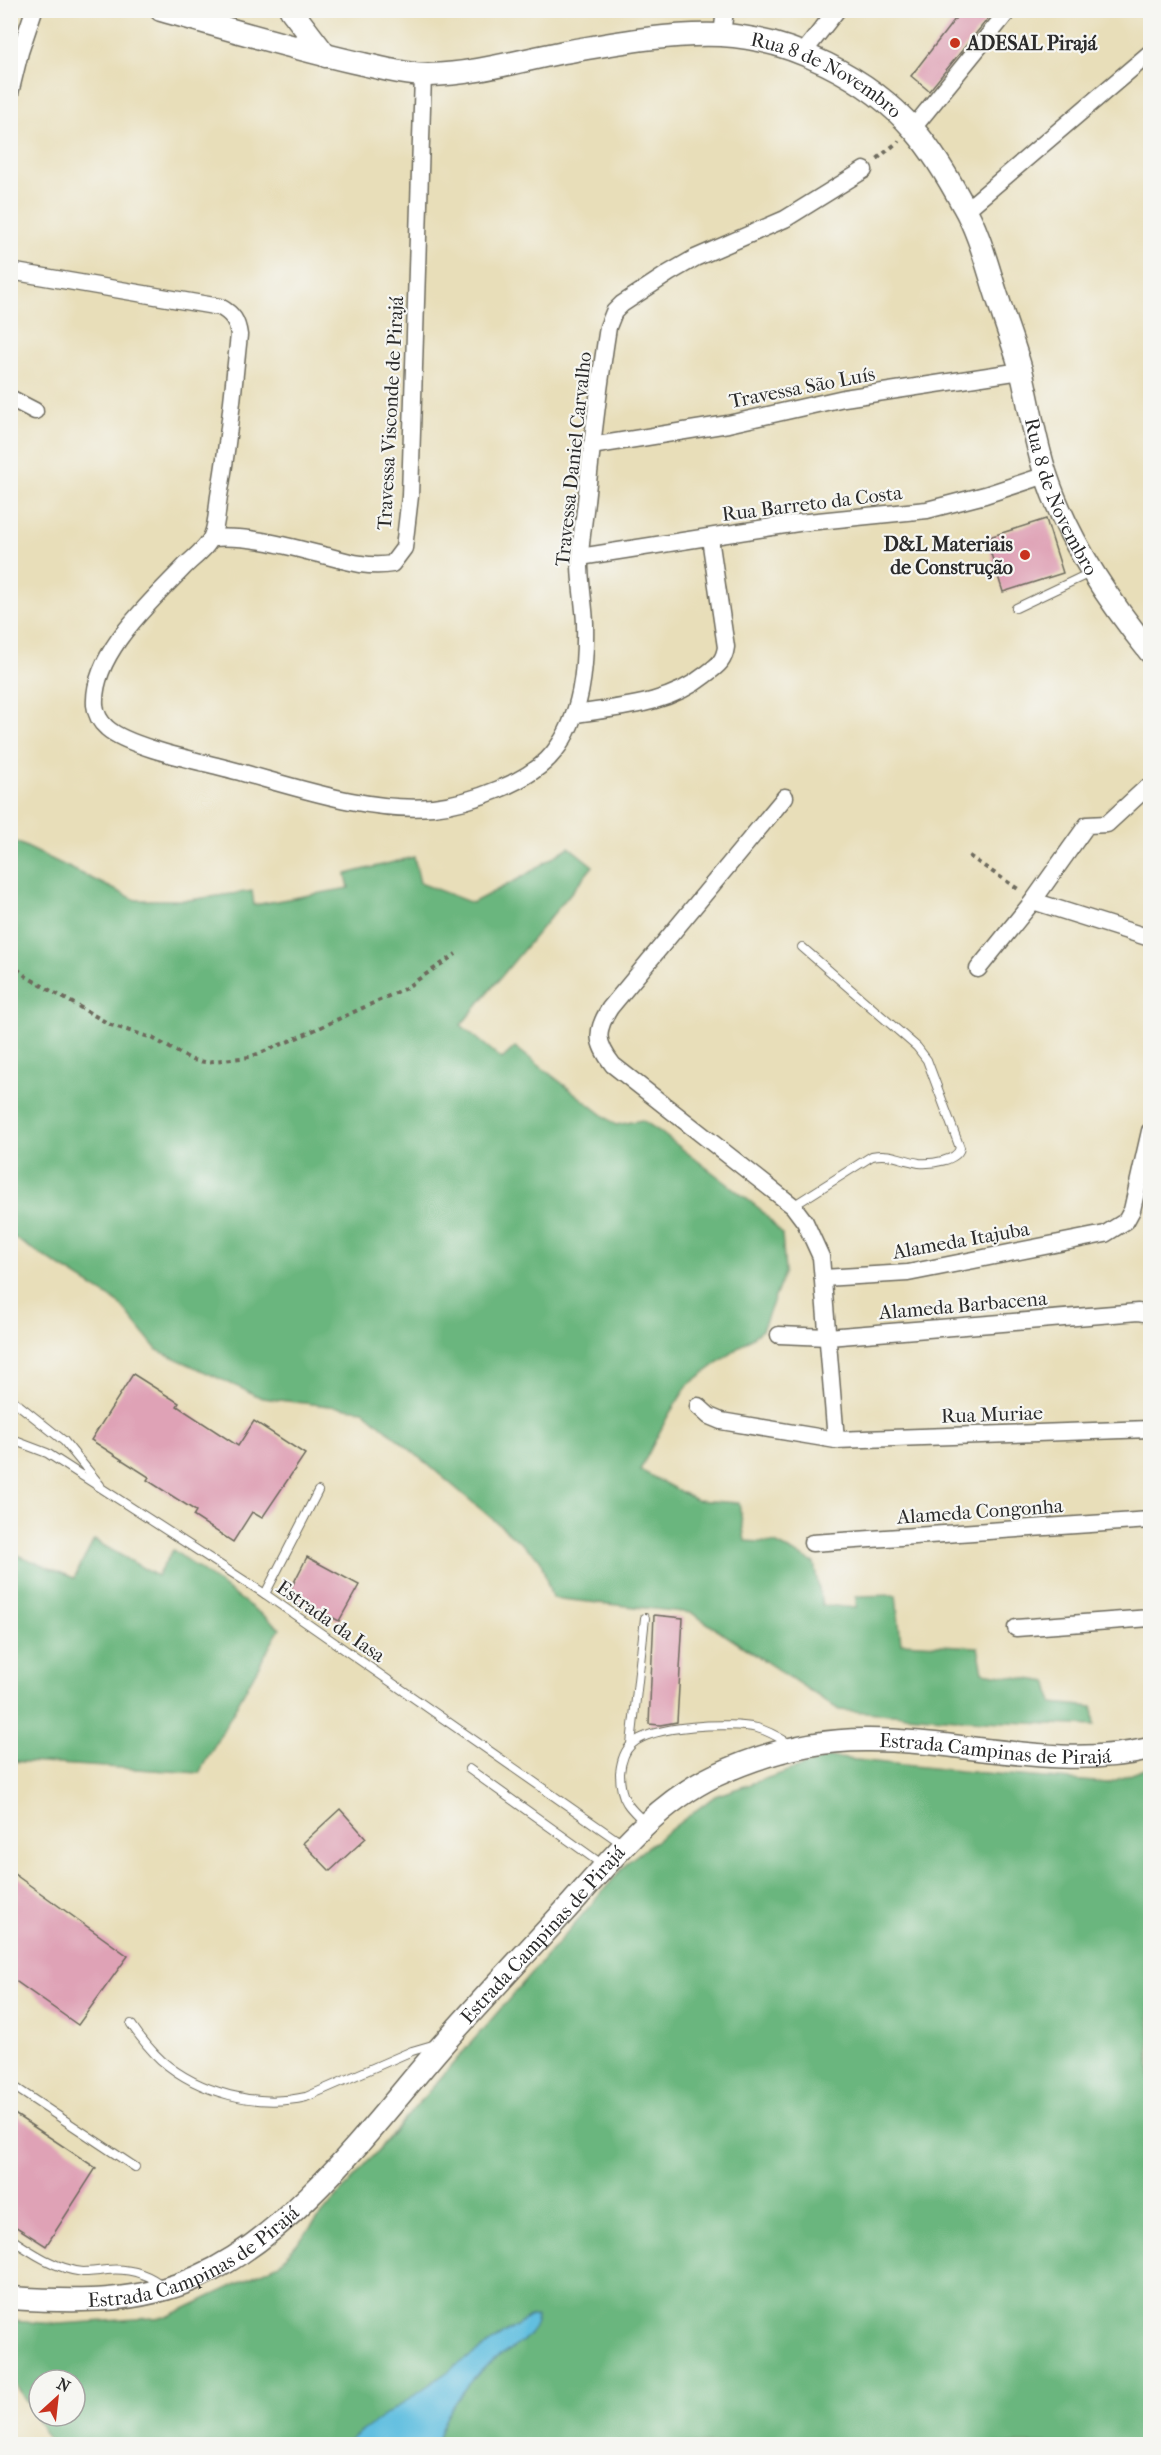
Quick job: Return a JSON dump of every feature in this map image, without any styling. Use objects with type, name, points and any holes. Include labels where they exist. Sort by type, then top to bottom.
[{"type":"main road","name":"Rua 8 de Novembro","points":[[161,10],[326,56],[388,70],[423,75],[457,74],[489,69],[548,55],[636,40],[722,35],[764,41],[803,53],[843,73],[892,108],[913,128],[936,158],[966,210],[1021,371],[1046,475],[1070,530],[1093,572],[1150,652]]},
{"type":"main road","points":[[291,10],[326,56]]},
{"type":"main road","name":"Estrada Campinas de Pirajá","points":[[10,2298],[68,2302],[132,2298],[197,2278],[228,2262],[290,2213],[344,2160],[445,2041],[624,1845],[680,1797],[711,1777],[746,1762],[796,1747],[867,1740],[1044,1756],[1107,1756],[1150,1749]]},
{"type":"street","points":[[10,93],[34,10]]},
{"type":"street","points":[[722,35],[725,10]]},
{"type":"street","points":[[803,53],[837,10]]},
{"type":"street","points":[[913,128],[1009,10]]},
{"type":"street","points":[[966,210],[1150,53]]},
{"type":"street","name":"Travessa Visconde de Pirajá","points":[[212,538],[237,536],[257,539],[361,565],[379,566],[392,564],[404,548],[410,496],[423,75]]},
{"type":"street","name":"Travessa Daniel Carvalho","points":[[212,538],[126,631],[102,670],[96,696],[97,717],[108,729],[120,736],[163,752],[324,795],[387,806],[431,807],[467,802],[503,788],[545,762],[556,750],[575,714],[582,682],[585,626],[580,557],[591,446],[608,327],[614,312],[695,258],[785,219],[864,170]]},
{"type":"street","points":[[10,271],[220,307],[233,316],[239,335],[223,476],[212,538]]},
{"type":"street","name":"Travessa São Luís","points":[[591,446],[728,424],[844,398],[1021,371]]},
{"type":"street","points":[[10,398],[35,411]]},
{"type":"street","name":"Rua Barreto da Costa","points":[[580,557],[798,523],[927,510],[985,495],[1046,475]]},
{"type":"street","points":[[575,714],[648,703],[692,686],[723,661],[726,647],[710,538]]},
{"type":"street","points":[[978,969],[1033,901],[1087,825],[1107,824],[1145,789]]},
{"type":"street","points":[[785,797],[610,1008],[599,1028],[599,1039],[604,1053],[613,1065],[793,1206],[805,1222],[821,1257],[836,1440]]},
{"type":"street","points":[[1033,901],[1150,938]]},
{"type":"street","name":"Alameda Itajuba","points":[[823,1278],[908,1273],[1105,1234],[1126,1221],[1132,1210],[1150,1131]]},
{"type":"street","name":"Alameda Barbacena","points":[[778,1335],[828,1337],[1138,1312],[1150,1314]]},
{"type":"street","name":"Rua Muriae","points":[[698,1406],[709,1416],[727,1423],[836,1440],[1150,1429]]},
{"type":"street","name":"Alameda Congonha","points":[[812,1543],[1150,1520]]},
{"type":"street","points":[[1016,1628],[1150,1618]]},
{"type":"lane","points":[[1016,608],[1093,572]]},
{"type":"lane","points":[[793,1206],[872,1156],[895,1155],[922,1163],[952,1158],[958,1154],[960,1148],[927,1060],[918,1047],[802,947]]},
{"type":"lane","points":[[10,1398],[64,1441],[105,1491]]},
{"type":"lane","name":"Estrada da Iasa","points":[[10,1439],[48,1453],[265,1594],[624,1845]]},
{"type":"lane","points":[[265,1594],[318,1491]]},
{"type":"lane","points":[[631,1744],[645,1618]]},
{"type":"lane","points":[[646,1824],[627,1803],[622,1793],[621,1767],[625,1753],[631,1744],[642,1737],[666,1731],[722,1725],[757,1728],[796,1747]]},
{"type":"lane","points":[[469,1769],[605,1866]]},
{"type":"lane","points":[[131,2024],[153,2052],[179,2073],[203,2085],[248,2100],[288,2101],[306,2097],[412,2051],[445,2041]]},
{"type":"lane","points":[[10,2084],[135,2167]]},
{"type":"lane","points":[[10,2238],[56,2265],[83,2272],[113,2269],[135,2271],[154,2279],[166,2289]]},
{"type":"path","points":[[864,170],[913,128]]},
{"type":"path","points":[[969,856],[1033,901]]},
{"type":"path","points":[[10,963],[27,977],[111,1025],[152,1038],[192,1060],[205,1062],[250,1057],[299,1037],[404,988],[456,954]]},
{"type":"green space","points":[[10,839],[136,900],[189,900],[252,891],[254,905],[349,888],[346,874],[414,857],[420,883],[472,903],[524,876],[569,847],[593,866],[461,1025],[502,1059],[515,1047],[616,1125],[642,1120],[659,1131],[760,1209],[782,1234],[785,1272],[762,1330],[688,1385],[669,1414],[640,1470],[696,1500],[739,1503],[745,1541],[775,1543],[814,1563],[822,1605],[856,1608],[856,1596],[896,1595],[901,1643],[978,1647],[983,1672],[1048,1682],[1052,1703],[1093,1707],[1095,1726],[983,1721],[839,1710],[692,1613],[552,1598],[540,1559],[363,1410],[262,1398],[157,1350],[119,1303],[11,1236]]},
{"type":"green space","points":[[94,1540],[157,1576],[173,1550],[280,1628],[199,1773],[11,1761],[11,1552],[74,1578]]},
{"type":"green space","points":[[829,1757],[1108,1783],[1150,1767],[1150,2444],[52,2444],[42,2428],[87,2428],[87,2368],[27,2368],[27,2403],[11,2377],[11,2321],[60,2324],[167,2317],[279,2264],[629,1861],[715,1796]]},
{"type":"water","points":[[531,2316],[537,2317],[530,2334],[475,2377],[448,2415],[437,2444],[344,2444],[460,2363]]},
{"type":"building","name":"ADESAL Pirajá","points":[[962,10],[995,10],[929,91],[911,76]]},
{"type":"building","name":"D&L Materiais de Construção","points":[[1046,519],[1063,573],[1003,592],[986,538]]},
{"type":"building","points":[[133,1374],[179,1403],[177,1406],[238,1446],[254,1421],[305,1454],[262,1518],[252,1512],[233,1542],[193,1516],[196,1511],[147,1480],[149,1477],[91,1440]]},
{"type":"building","points":[[307,1557],[359,1585],[339,1621],[288,1594]]},
{"type":"building","points":[[654,1615],[683,1618],[677,1722],[660,1725],[649,1724]]},
{"type":"building","points":[[340,1809],[366,1838],[330,1871],[303,1843]]},
{"type":"building","points":[[10,1871],[128,1956],[78,2025],[10,1977]]},
{"type":"building","points":[[10,2111],[96,2168],[46,2246],[10,2223]]},
{"type":"place","name":"ADESAL Pirajá","points":[[955,43]]},
{"type":"place","name":"D&L Materiais de Construção","points":[[1025,555]]}]
